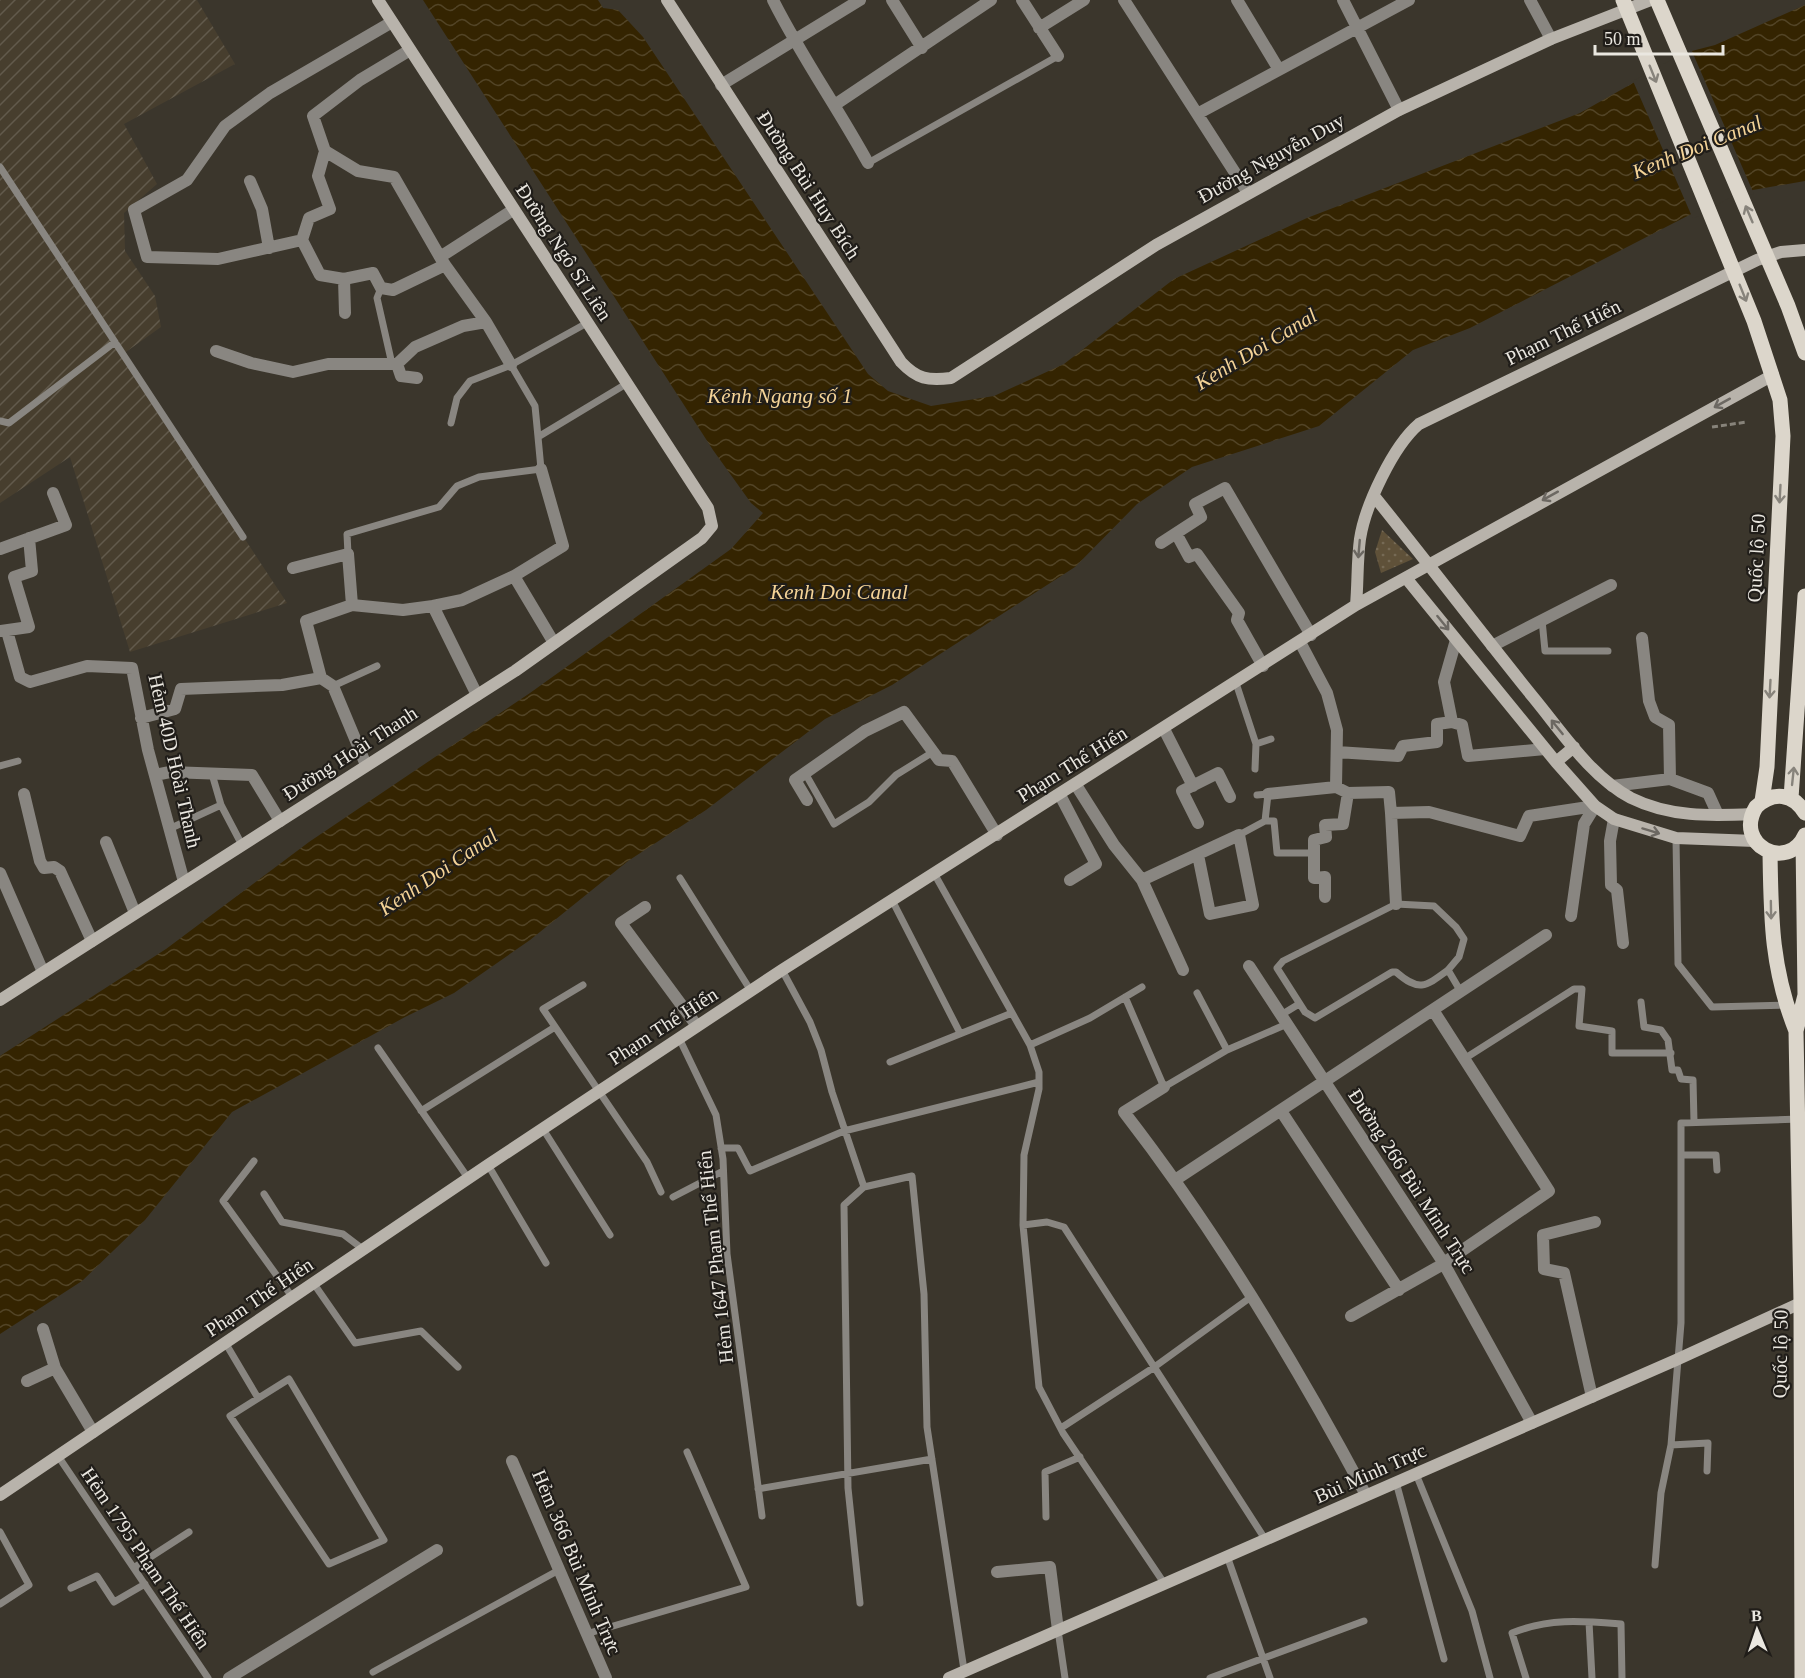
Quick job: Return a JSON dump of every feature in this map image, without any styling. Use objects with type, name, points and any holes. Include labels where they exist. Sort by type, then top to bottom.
[{"type":"main road","name":"Đường Ngô Sĩ Liên","points":[[378,0],[708,508],[712,526]]},
{"type":"main road","name":"Đường Bùi Huy Bích","points":[[667,0],[901,362],[912,374],[929,381]]},
{"type":"main road","name":"Quốc lộ 50","points":[[1623,0],[1754,321],[1780,400],[1783,436],[1767,767],[1762,801],[1752,814]]},
{"type":"main road","name":"Đường Nguyễn Duy","points":[[929,381],[951,378],[1156,245],[1399,110],[1551,39],[1651,0]]},
{"type":"main road","points":[[1657,0],[1788,306],[1805,353]]},
{"type":"main road","name":"Phạm Thế Hiển","points":[[1356,605],[1360,538],[1374,496],[1407,433],[1431,416],[1757,260],[1781,252],[1805,250]]},
{"type":"main road","name":"Phạm Thế Hiển","points":[[0,1495],[468,1178],[782,970],[1356,605],[1773,375]]},
{"type":"main road","points":[[1374,496],[1574,747],[1612,786],[1650,806],[1669,812],[1752,814],[1750,824],[1755,841]]},
{"type":"main road","name":"Đường Hoài Thanh","points":[[0,1000],[477,695],[702,538],[712,526]]},
{"type":"main road","points":[[1406,578],[1556,762],[1595,806],[1614,819],[1676,838],[1755,841],[1770,852],[1788,852],[1804,837]]},
{"type":"main road","points":[[1786,797],[1801,702],[1805,596]]},
{"type":"main road","points":[[1556,762],[1574,747]]},
{"type":"main road","points":[[1762,801],[1786,797],[1805,813]]},
{"type":"main road","name":"Quốc lộ 50","points":[[1802,1678],[1803,1301],[1800,1031],[1805,995],[1804,837]]},
{"type":"main road","name":"Quốc lộ 50","points":[[1770,852],[1772,949],[1786,1005],[1800,1031]]},
{"type":"main road","name":"Bùi Minh Trực","points":[[949,1678],[1676,1360],[1803,1301]]},
{"type":"street","points":[[773,0],[793,41],[836,104],[868,163]]},
{"type":"street","points":[[721,85],[860,0]]},
{"type":"street","points":[[892,0],[922,48]]},
{"type":"street","points":[[836,104],[991,0]]},
{"type":"street","points":[[1022,0],[1058,56]]},
{"type":"street","points":[[1039,27],[1084,0]]},
{"type":"street","points":[[1124,0],[1199,113],[1248,193]]},
{"type":"street","points":[[1237,0],[1278,68]]},
{"type":"street","points":[[1343,0],[1399,110]]},
{"type":"street","points":[[1199,113],[1278,68],[1409,0]]},
{"type":"street","points":[[1530,0],[1551,39]]},
{"type":"street","points":[[302,240],[218,259],[147,257],[134,210],[187,180],[225,126],[270,93],[392,22]]},
{"type":"street","points":[[410,50],[360,80],[313,116],[325,151],[318,176],[330,209],[309,219],[302,240],[320,276],[344,279],[373,273],[381,288],[393,290],[443,261],[513,210]]},
{"type":"street","points":[[325,151],[358,171],[394,177],[443,261],[486,322],[512,365]]},
{"type":"street","points":[[250,181],[262,208],[269,248]]},
{"type":"street","points":[[344,279],[345,313]]},
{"type":"street","points":[[216,351],[251,363],[293,372],[328,364],[395,364],[415,347],[463,327],[486,322]]},
{"type":"street","points":[[395,364],[401,376],[417,378]]},
{"type":"street","points":[[366,765],[333,686],[321,678],[306,621],[352,605],[404,610],[462,600],[514,576],[563,546],[541,469]]},
{"type":"street","points":[[1161,543],[1177,535],[1201,517],[1194,504],[1225,488],[1306,638],[1327,693],[1337,730],[1336,787]]},
{"type":"street","points":[[0,549],[66,525],[53,493]]},
{"type":"street","points":[[1177,535],[1189,557],[1197,554],[1239,613],[1237,620],[1263,666]]},
{"type":"street","points":[[3,631],[30,627],[14,577],[32,571],[29,538]]},
{"type":"street","points":[[293,568],[348,554],[352,605]]},
{"type":"street","points":[[514,576],[554,643]]},
{"type":"street","points":[[1492,646],[1611,585]]},
{"type":"street","points":[[433,606],[477,695]]},
{"type":"street","name":"Hẻm 40D Hoài Thanh","points":[[3,631],[20,677],[30,682],[87,666],[132,668],[141,718],[184,882]]},
{"type":"street","points":[[1642,638],[1648,701],[1655,717],[1669,725],[1671,779]]},
{"type":"street","points":[[1452,722],[1444,682],[1456,640]]},
{"type":"street","points":[[141,718],[175,709],[181,689],[282,685],[321,678]]},
{"type":"street","points":[[807,800],[795,780],[865,731],[904,712],[939,760],[952,761],[997,835]]},
{"type":"street","points":[[1337,752],[1398,756],[1403,746],[1437,742],[1437,724],[1452,722],[1462,725],[1468,756],[1545,749]]},
{"type":"street","points":[[1164,729],[1193,786]]},
{"type":"street","points":[[155,775],[170,772],[252,775],[280,820]]},
{"type":"street","points":[[1198,823],[1182,791],[1218,773],[1230,797]]},
{"type":"street","points":[[1612,786],[1671,779],[1708,793],[1719,815]]},
{"type":"street","points":[[1076,785],[1114,845],[1142,880],[1184,970]]},
{"type":"street","points":[[1263,794],[1336,787],[1348,793],[1389,792],[1396,904]]},
{"type":"street","points":[[1325,897],[1325,877],[1314,878],[1314,840],[1326,837],[1324,825],[1343,824],[1348,793]]},
{"type":"street","points":[[24,794],[40,861],[44,868],[54,867],[60,871],[92,941]]},
{"type":"street","points":[[1060,795],[1096,864],[1070,880]]},
{"type":"street","points":[[1391,813],[1429,812],[1520,836],[1529,816],[1595,806]]},
{"type":"street","points":[[1571,916],[1584,824],[1595,806]]},
{"type":"street","points":[[1614,819],[1610,841],[1611,885],[1617,890],[1623,943]]},
{"type":"street","points":[[1142,880],[1239,835],[1253,905],[1210,914],[1198,855]]},
{"type":"street","points":[[106,842],[135,913]]},
{"type":"street","points":[[0,873],[43,972]]},
{"type":"street","points":[[645,907],[621,923],[697,1026]]},
{"type":"street","points":[[1175,1180],[1546,935]]},
{"type":"street","name":"Đường 266 Bùi Minh Trực","points":[[1249,966],[1443,1262],[1532,1423]]},
{"type":"street","points":[[1351,1316],[1400,1290],[1549,1191],[1432,1010]]},
{"type":"street","points":[[1164,1087],[1124,1112],[1175,1180],[1251,1297],[1325,1418],[1366,1495]]},
{"type":"street","points":[[1281,1111],[1400,1290]]},
{"type":"street","points":[[1592,1397],[1564,1273],[1544,1269],[1543,1235],[1595,1222]]},
{"type":"street","points":[[43,1329],[55,1368],[93,1432]]},
{"type":"street","points":[[27,1381],[55,1368]]},
{"type":"street","name":"Hẻm 366 Bùi Minh Trực","points":[[512,1461],[606,1678]]},
{"type":"street","points":[[229,1678],[436,1550]]},
{"type":"street","points":[[997,1572],[1050,1567],[1058,1630]]},
{"type":"lane","points":[[868,163],[1058,56]]},
{"type":"lane","points":[[0,167],[243,537]]},
{"type":"lane","points":[[381,288],[377,298],[395,364]]},
{"type":"lane","points":[[451,423],[457,398],[470,381],[512,365],[587,323]]},
{"type":"lane","points":[[0,421],[9,423],[115,342]]},
{"type":"lane","points":[[348,554],[347,534],[439,507],[457,486],[479,477],[541,469],[535,406],[512,365]]},
{"type":"lane","points":[[538,437],[626,384]]},
{"type":"lane","points":[[1542,620],[1545,651],[1608,651]]},
{"type":"lane","points":[[333,686],[377,666]]},
{"type":"lane","points":[[1236,683],[1256,744],[1255,769]]},
{"type":"lane","points":[[1256,744],[1271,739]]},
{"type":"lane","points":[[805,773],[834,824],[869,802],[896,775],[933,752]]},
{"type":"lane","points":[[0,766],[18,761]]},
{"type":"lane","points":[[212,774],[221,805],[242,845]]},
{"type":"lane","points":[[1263,794],[1264,821]]},
{"type":"lane","points":[[169,829],[221,805]]},
{"type":"lane","points":[[1239,835],[1264,821],[1274,821],[1277,853],[1314,853]]},
{"type":"lane","points":[[1676,838],[1678,964],[1712,1007],[1786,1005]]},
{"type":"lane","points":[[935,874],[1030,1045],[1039,1072],[1039,1083],[1024,1155],[1023,1225],[1039,1387],[1061,1428],[1164,1583]]},
{"type":"lane","points":[[680,878],[751,991]]},
{"type":"lane","points":[[892,902],[960,1034]]},
{"type":"lane","points":[[1396,904],[1434,906],[1456,927],[1464,945],[1459,957],[1448,970],[1431,982],[1421,985],[1406,982],[1396,972],[1392,972],[1315,1018],[1311,1018],[1299,1004],[1277,968],[1278,964],[1396,904]]},
{"type":"lane","points":[[782,970],[810,1022],[864,1187]]},
{"type":"lane","points":[[1448,970],[1461,992]]},
{"type":"lane","points":[[583,985],[543,1009],[647,1162],[661,1192]]},
{"type":"lane","points":[[1030,1045],[1090,1018],[1142,987]]},
{"type":"lane","points":[[1464,1059],[1574,989],[1582,989],[1579,1026],[1612,1031],[1612,1053],[1671,1053]]},
{"type":"lane","points":[[1197,993],[1227,1050]]},
{"type":"lane","points":[[1125,997],[1164,1087],[1284,1019],[1299,1004]]},
{"type":"lane","points":[[1641,1002],[1644,1027],[1661,1030],[1668,1040],[1672,1070],[1678,1070],[1681,1079],[1693,1080],[1694,1122]]},
{"type":"lane","points":[[890,1062],[1012,1012]]},
{"type":"lane","points":[[421,1111],[555,1027]]},
{"type":"lane","name":"Hẻm 1647 Phạm Thế Hiển","points":[[679,1038],[716,1115],[723,1172],[727,1254],[762,1516]]},
{"type":"lane","points":[[378,1048],[468,1178]]},
{"type":"lane","points":[[721,1148],[738,1148],[750,1171],[844,1131],[1039,1083]]},
{"type":"lane","points":[[1655,1565],[1662,1493],[1671,1445],[1676,1360],[1681,1323],[1681,1123],[1802,1119]]},
{"type":"lane","points":[[543,1128],[609,1235]]},
{"type":"lane","points":[[1682,1155],[1716,1155],[1717,1170]]},
{"type":"lane","points":[[254,1161],[224,1201],[293,1298]]},
{"type":"lane","points":[[488,1165],[546,1263]]},
{"type":"lane","points":[[673,1197],[723,1172]]},
{"type":"lane","points":[[860,1603],[847,1473],[844,1205],[864,1187],[912,1176],[924,1294],[927,1427],[964,1670]]},
{"type":"lane","points":[[264,1194],[282,1222],[343,1234],[364,1250]]},
{"type":"lane","points":[[1023,1225],[1047,1222],[1064,1227],[1265,1539]]},
{"type":"lane","points":[[314,1284],[355,1343],[421,1331],[458,1367]]},
{"type":"lane","points":[[1061,1428],[1153,1368],[1251,1297]]},
{"type":"lane","points":[[226,1344],[258,1398]]},
{"type":"lane","points":[[289,1379],[384,1540],[329,1564],[230,1416],[258,1398],[289,1379]]},
{"type":"lane","points":[[1671,1445],[1708,1443],[1707,1471]]},
{"type":"lane","points":[[586,1634],[746,1587],[687,1452]]},
{"type":"lane","name":"Hẻm 1795 Phạm Thế Hiển","points":[[58,1456],[208,1678]]},
{"type":"lane","points":[[1046,1517],[1045,1472],[1080,1457]]},
{"type":"lane","points":[[758,1488],[932,1459]]},
{"type":"lane","points":[[1416,1474],[1472,1611],[1490,1678]]},
{"type":"lane","points":[[1396,1482],[1444,1659]]},
{"type":"lane","points":[[0,1532],[29,1585],[0,1604]]},
{"type":"lane","points":[[135,1567],[189,1532]]},
{"type":"lane","points":[[1227,1556],[1270,1678]]},
{"type":"lane","points":[[373,1672],[559,1570]]},
{"type":"lane","points":[[71,1588],[97,1576],[114,1602],[145,1584]]},
{"type":"lane","points":[[1210,1678],[1364,1621]]},
{"type":"lane","points":[[1527,1678],[1512,1633],[1536,1623],[1589,1622],[1621,1624],[1622,1678]]},
{"type":"lane","points":[[1589,1622],[1592,1678]]},
{"type":"lane","points":[[1058,1630],[1065,1678]]},
{"type":"path","points":[[1709,428],[1719,424],[1747,422]]},
{"type":"shaded area","points":[[0,0],[197,0],[235,64],[124,124],[157,184],[124,213],[125,251],[155,296],[161,327],[123,354],[287,603],[130,652],[70,457],[0,503]]},
{"type":"shaded area","points":[[1382,530],[1413,559],[1381,573],[1375,552]]},
{"type":"water","name":"Kenh Doi Canal","points":[[423,0],[598,0],[603,8],[618,10],[643,37],[868,374],[888,391],[931,406],[994,396],[1064,364],[1174,279],[1307,218],[1580,113],[1688,52],[1715,45],[1805,5],[1805,181],[1730,194],[1470,328],[1413,350],[1319,426],[1192,467],[1137,504],[1075,567],[892,685],[825,719],[706,810],[628,861],[530,940],[454,993],[405,1017],[232,1112],[145,1220],[82,1281],[0,1334],[0,1056],[166,949],[309,842],[530,693],[731,549],[763,513],[751,503],[713,450]]},
{"type":"pier","points":[[1691,49],[1754,194],[1731,197],[1693,219],[1633,81]]},
{"type":"water label","name":"Kênh Ngang số 1","points":[[780,396]]}]
